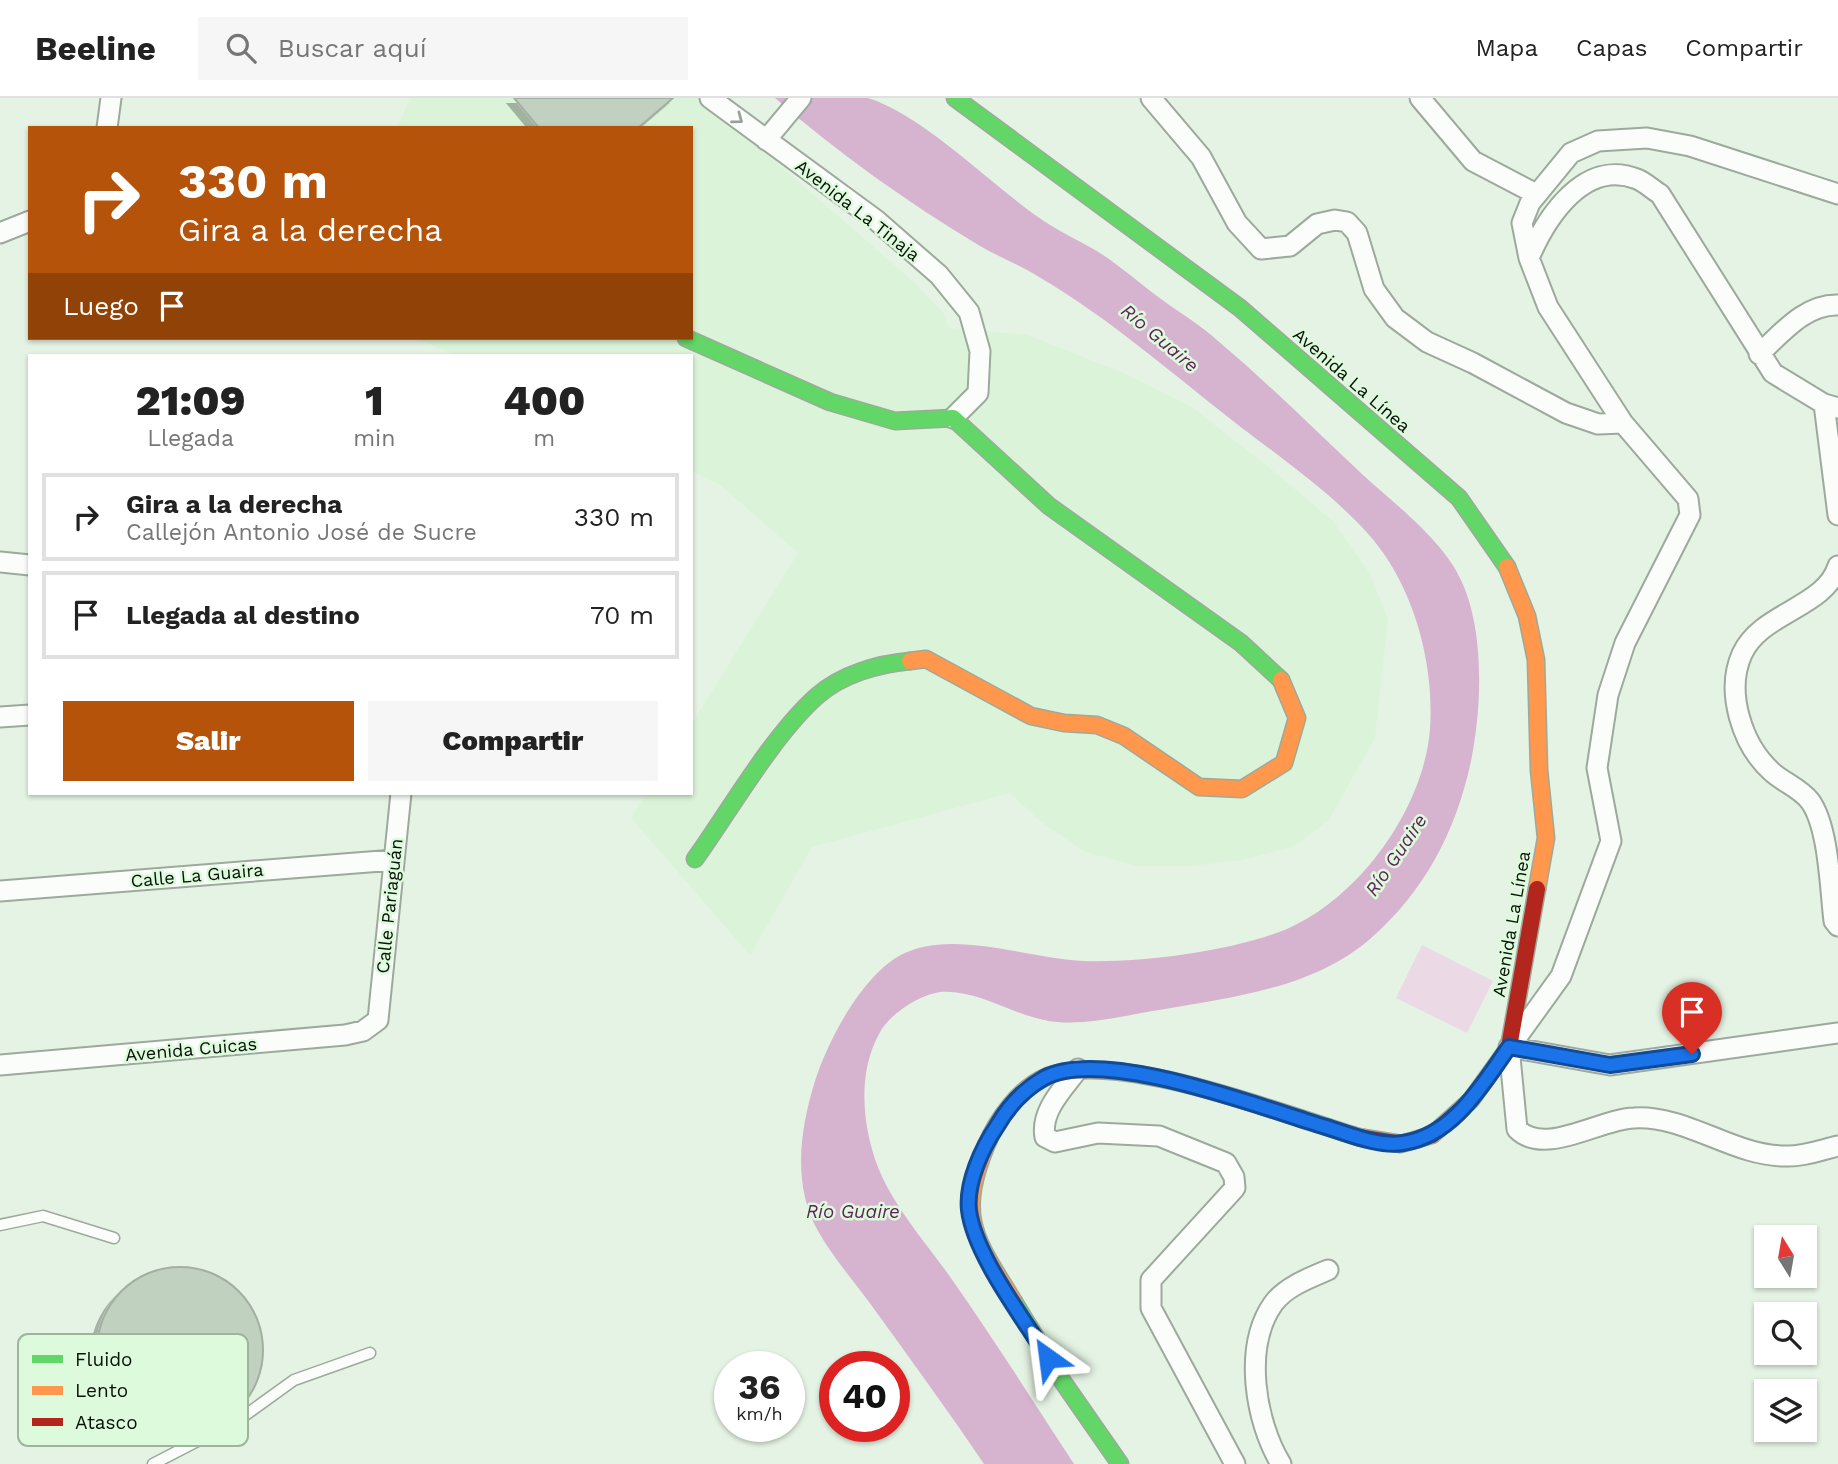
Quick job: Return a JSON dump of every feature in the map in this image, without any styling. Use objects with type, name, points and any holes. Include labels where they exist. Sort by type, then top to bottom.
[{"type":"street","points":[[107,126],[110,98]]},
{"type":"street","name":"Avenida La Tinaja","points":[[710,98],[876,220],[939,275],[969,312],[980,351],[978,393],[953,418]]},
{"type":"street","points":[[766,140],[801,98]]},
{"type":"street","name":"Avenida La Línea","points":[[955,98],[1241,308],[1459,498],[1512,574],[1527,617],[1536,660],[1539,769],[1546,838],[1509,1047],[1471,1100],[1442,1127],[1432,1135],[1401,1144],[1366,1139],[1227,1097],[1120,1070],[1078,1069],[1046,1077],[1013,1101],[992,1133],[975,1173],[969,1208],[976,1240],[1063,1382],[1120,1464]]},
{"type":"street","points":[[1151,98],[1201,158],[1237,223],[1261,249],[1290,246],[1317,224],[1335,220],[1347,222],[1357,233],[1374,289],[1395,318],[1427,342],[1473,363],[1566,413],[1598,424],[1623,423]]},
{"type":"street","points":[[1420,98],[1473,161],[1536,194]]},
{"type":"street","points":[[1838,194],[1690,146],[1647,138],[1598,141],[1571,153],[1536,194],[1522,223],[1529,258],[1548,307],[1623,423],[1688,499],[1689,515],[1625,643],[1608,695],[1597,768],[1611,841],[1561,976],[1509,1047],[1517,1129],[1526,1138],[1545,1141],[1635,1118],[1665,1121],[1755,1151],[1786,1157],[1838,1146]]},
{"type":"street","points":[[1529,258],[1542,229],[1582,184],[1613,176],[1637,179],[1660,194],[1773,373],[1831,406],[1838,515]]},
{"type":"street","points":[[0,233],[28,222]]},
{"type":"street","points":[[1759,354],[1803,314],[1825,305],[1838,305]]},
{"type":"street","points":[[690,340],[830,402],[895,421],[953,418],[1049,506],[1241,643],[1279,675],[1297,718],[1284,763],[1242,789],[1199,786],[1124,736],[1097,725],[1064,723],[1031,716],[926,659],[880,664],[846,678],[818,695],[789,727],[695,859]]},
{"type":"street","points":[[0,562],[28,565]]},
{"type":"street","points":[[1838,566],[1835,575],[1816,595],[1770,621],[1742,653],[1733,688],[1743,727],[1753,750],[1770,770],[1809,801],[1820,825],[1834,921],[1838,926]]},
{"type":"street","points":[[0,718],[28,715]]},
{"type":"street","name":"Calle Pariaguán","points":[[378,1020],[401,795]]},
{"type":"street","name":"Calle La Guaira","points":[[0,891],[394,860]]},
{"type":"street","name":"Avenida Cuicas","points":[[0,1065],[345,1035],[363,1031],[378,1020]]},
{"type":"street","points":[[1509,1047],[1610,1065],[1838,1033]]},
{"type":"street","points":[[1078,1069],[1053,1102],[1042,1125],[1045,1136],[1055,1142],[1098,1133],[1159,1136],[1226,1163],[1234,1177],[1235,1188],[1151,1280],[1151,1308],[1235,1464]]},
{"type":"street","points":[[1281,1464],[1272,1449],[1259,1410],[1256,1346],[1273,1304],[1296,1284],[1328,1270]]},
{"type":"lane","points":[[0,1225],[43,1216],[114,1238]]},
{"type":"lane","points":[[248,1413],[294,1380],[370,1353]]},
{"type":"lane","points":[[153,1464],[188,1446]]},
{"type":"shaded area","points":[[410,98],[702,98],[914,282],[944,314],[949,328],[1028,335],[1126,374],[1192,407],[1333,521],[1370,574],[1388,619],[1375,738],[1328,821],[1292,847],[1242,860],[1192,866],[1137,866],[1085,852],[1040,821],[1010,793],[812,847],[750,955],[631,818],[646,795],[693,795],[693,722],[798,553],[720,485],[693,472],[693,354],[453,354],[419,340],[693,340],[693,126],[398,126]]},
{"type":"shaded area","points":[[1422,945],[1493,981],[1467,1033],[1396,998]]},
{"type":"water","name":"Río Guaire","points":[[775,98],[868,98],[889,107],[933,134],[1038,217],[1104,256],[1199,325],[1255,373],[1430,536],[1460,578],[1474,621],[1479,668],[1475,740],[1457,812],[1436,858],[1407,901],[1370,939],[1348,955],[1299,979],[1246,994],[1084,1022],[1042,1020],[970,995],[940,992],[923,997],[905,1007],[890,1019],[879,1034],[868,1064],[864,1097],[871,1147],[883,1178],[900,1209],[969,1304],[1074,1464],[984,1464],[910,1359],[910,1351],[904,1351],[818,1231],[804,1195],[801,1157],[805,1118],[828,1047],[848,1011],[872,979],[899,956],[919,948],[965,944],[1084,961],[1160,958],[1243,943],[1289,928],[1315,913],[1341,894],[1364,872],[1402,818],[1416,788],[1430,729],[1427,664],[1416,620],[1399,579],[1375,542],[1341,506],[1092,311],[1066,293],[980,246],[926,212],[824,139]]},
{"type":"building","points":[[514,98],[673,98],[640,126],[537,126]]},
{"type":"building","points":[[180,1267],[196,1269],[226,1281],[249,1304],[261,1334],[261,1366],[248,1397],[248,1334],[99,1334],[111,1304],[134,1281],[164,1269]]},
{"type":"traffic: fast","points":[[955,98],[1240,308],[1459,498],[1507,567]]},
{"type":"traffic: fast","points":[[690,340],[830,402],[895,421],[953,418],[1049,506],[1241,643],[1281,680]]},
{"type":"traffic: fast","points":[[695,859],[768,752],[817,696],[861,671],[910,661]]},
{"type":"traffic: fast","points":[[1014,1302],[1063,1382],[1120,1464]]},
{"type":"traffic: slow","points":[[1507,567],[1527,616],[1536,660],[1539,770],[1546,838],[1537,889]]},
{"type":"traffic: slow","points":[[910,661],[926,659],[1031,716],[1064,723],[1097,725],[1124,736],[1199,787],[1242,789],[1284,763],[1297,718],[1281,680]]},
{"type":"traffic: slow","points":[[1014,1302],[989,1261],[974,1228],[972,1193],[977,1171],[996,1125],[1019,1096],[1048,1076],[1079,1070],[1116,1071],[1158,1078],[1202,1088],[1358,1137]]},
{"type":"traffic: jam","points":[[1358,1137],[1401,1144],[1432,1135],[1471,1100],[1509,1047],[1537,889]]},
{"type":"route","points":[[1048,1358],[976,1240],[969,1208],[975,1173],[992,1133],[1013,1101],[1046,1077],[1078,1069],[1120,1070],[1227,1097],[1366,1139],[1401,1144],[1432,1135],[1471,1100],[1509,1047],[1610,1065],[1692,1054]]}]
